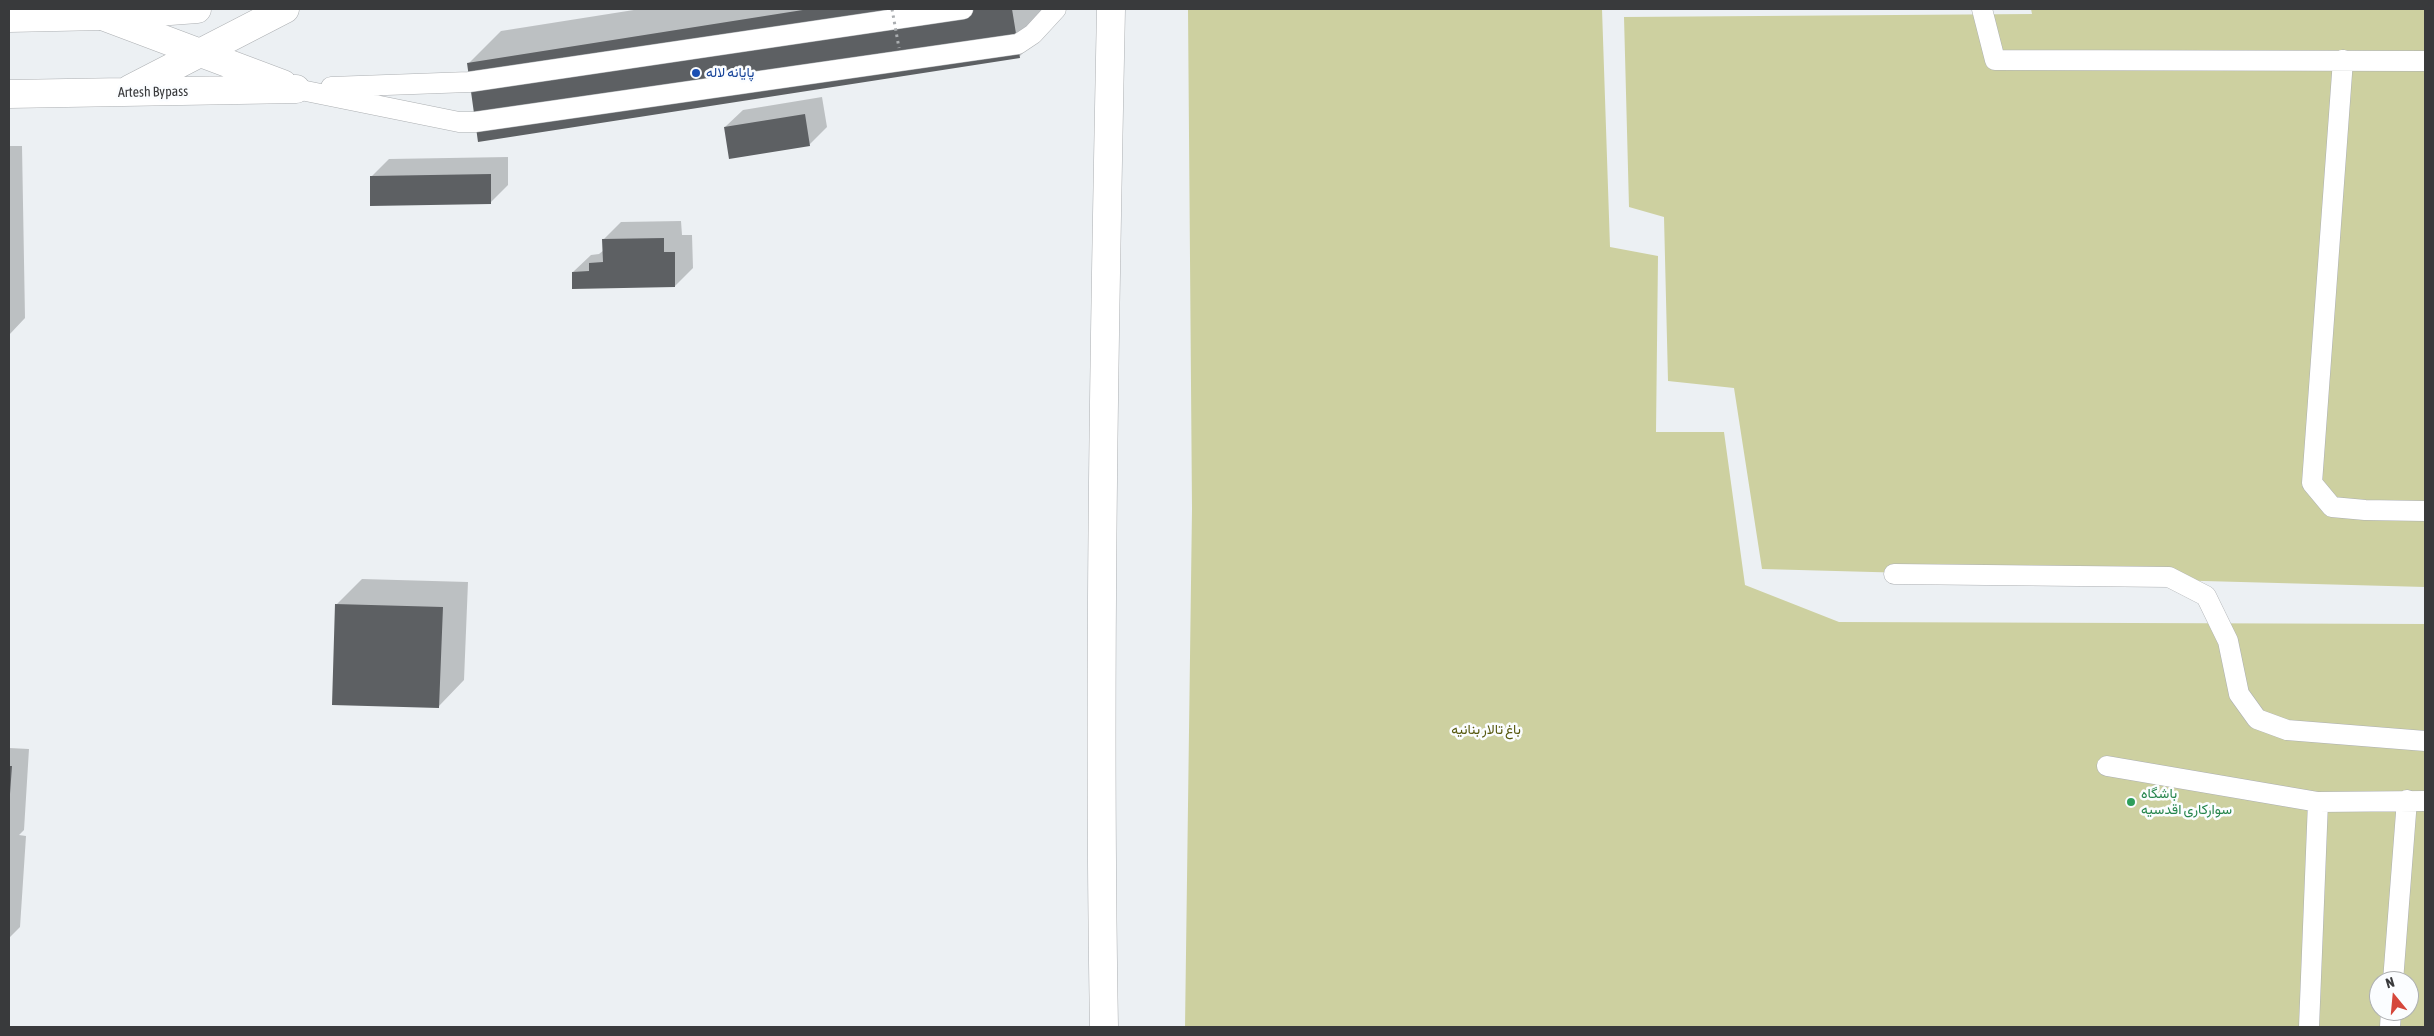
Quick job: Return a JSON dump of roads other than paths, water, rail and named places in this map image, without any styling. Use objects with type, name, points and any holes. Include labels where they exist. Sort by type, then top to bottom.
[{"type":"main road","points":[[9,18],[102,16],[197,9]]},
{"type":"main road","points":[[124,92],[285,9]]},
{"type":"main road","points":[[1104,1027],[1101,877],[1104,366],[1111,9]]},
{"type":"main road","points":[[102,16],[296,88]]},
{"type":"main road","name":"Artesh Bypass","points":[[9,94],[296,88]]},
{"type":"lane","points":[[296,88],[469,82],[963,9]]},
{"type":"lane","points":[[296,88],[459,122],[476,122],[1018,44],[1033,34],[1056,9]]},
{"type":"lane","points":[[1982,9],[1995,60],[2425,61]]},
{"type":"lane","points":[[2343,60],[2312,483],[2332,507],[2364,510],[2425,510]]},
{"type":"lane","points":[[1894,574],[2169,577],[2206,596],[2228,640],[2238,694],[2257,719],[2287,730],[2425,741]]},
{"type":"lane","points":[[2108,766],[2318,802],[2416,801],[2394,971]]},
{"type":"lane","points":[[2309,1027],[2318,802]]},
{"type":"place","name":"پایانه لاله","points":[[696,73]]},
{"type":"place","name":"باشگاه سوارکاری اقدسیه","points":[[2131,802]]},
{"type":"park label","name":"باغ تالار بنانیه","points":[[1486,730]]}]
